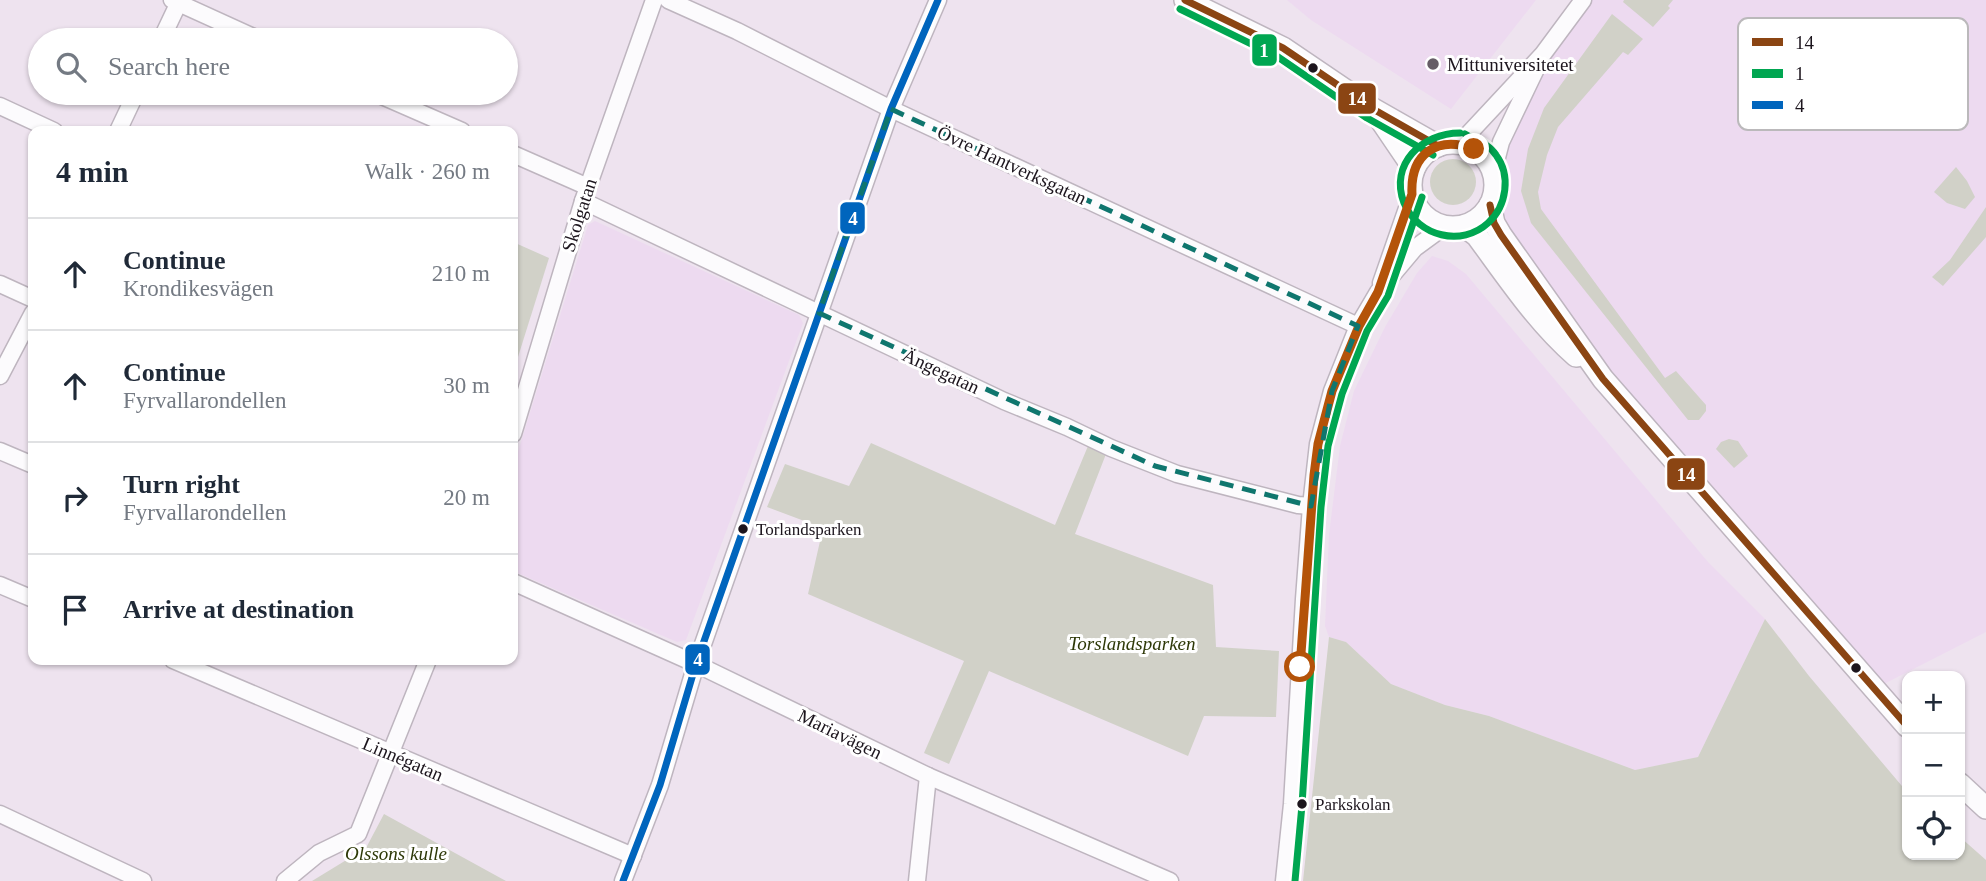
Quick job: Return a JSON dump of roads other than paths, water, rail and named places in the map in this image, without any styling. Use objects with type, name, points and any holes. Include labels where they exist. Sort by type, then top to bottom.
[{"type":"main road","points":[[1185,0],[1283,48],[1373,109],[1438,146]]},
{"type":"main road","points":[[1373,109],[1414,169]]},
{"type":"main road","points":[[1455,226],[1480,218],[1490,205],[1495,189],[1493,173],[1486,159],[1474,149],[1460,144],[1438,146],[1424,155],[1414,169],[1412,194],[1418,209],[1430,220],[1455,226],[1478,236],[1541,321],[1561,343],[1603,379]]},
{"type":"main road","points":[[1490,205],[1494,223],[1501,235],[1603,379],[1902,720]]},
{"type":"main road","points":[[1965,789],[1986,808]]},
{"type":"street","name":"Skolgatan","points":[[518,417],[585,194],[654,0]]},
{"type":"street","name":"Övre Hantverksgatan","points":[[668,0],[737,31],[891,109],[1359,326]]},
{"type":"street","points":[[623,881],[668,762],[696,664],[891,109],[939,0]]},
{"type":"street","points":[[1460,144],[1543,54],[1583,0]]},
{"type":"street","points":[[166,28],[177,1],[234,28]]},
{"type":"street","points":[[1493,173],[1501,142],[1543,54]]},
{"type":"street","points":[[120,126],[130,105]]},
{"type":"street","points":[[402,105],[451,126]]},
{"type":"street","points":[[0,106],[43,126]]},
{"type":"street","name":"Ängegatan","points":[[518,157],[585,194],[819,313],[1004,401],[1177,474],[1311,506]]},
{"type":"street","points":[[1283,881],[1292,804],[1311,506],[1318,444],[1332,391],[1359,326],[1378,292],[1412,194]]},
{"type":"street","points":[[1378,292],[1415,248],[1455,226]]},
{"type":"street","points":[[0,284],[28,297]]},
{"type":"street","points":[[0,376],[28,323]]},
{"type":"street","points":[[0,451],[28,463]]},
{"type":"street","name":"Mariavägen","points":[[518,584],[696,664],[928,776],[1170,881]]},
{"type":"street","points":[[0,585],[28,597]]},
{"type":"street","name":"Linnégatan","points":[[185,665],[633,856]]},
{"type":"street","points":[[285,881],[319,853],[358,834],[426,665]]},
{"type":"street","points":[[917,881],[928,776]]},
{"type":"street","points":[[0,814],[143,881]]},
{"type":"place","name":"Mittuniversitetet","points":[[1433,64]]},
{"type":"place","name":"Torlandsparken","points":[[743,529]]},
{"type":"place","name":"Parkskolan","points":[[1302,804]]},
{"type":"park label","name":"Torslandsparken","points":[[1132,643]]},
{"type":"park label","name":"Olssons kulle","points":[[396,853]]}]
